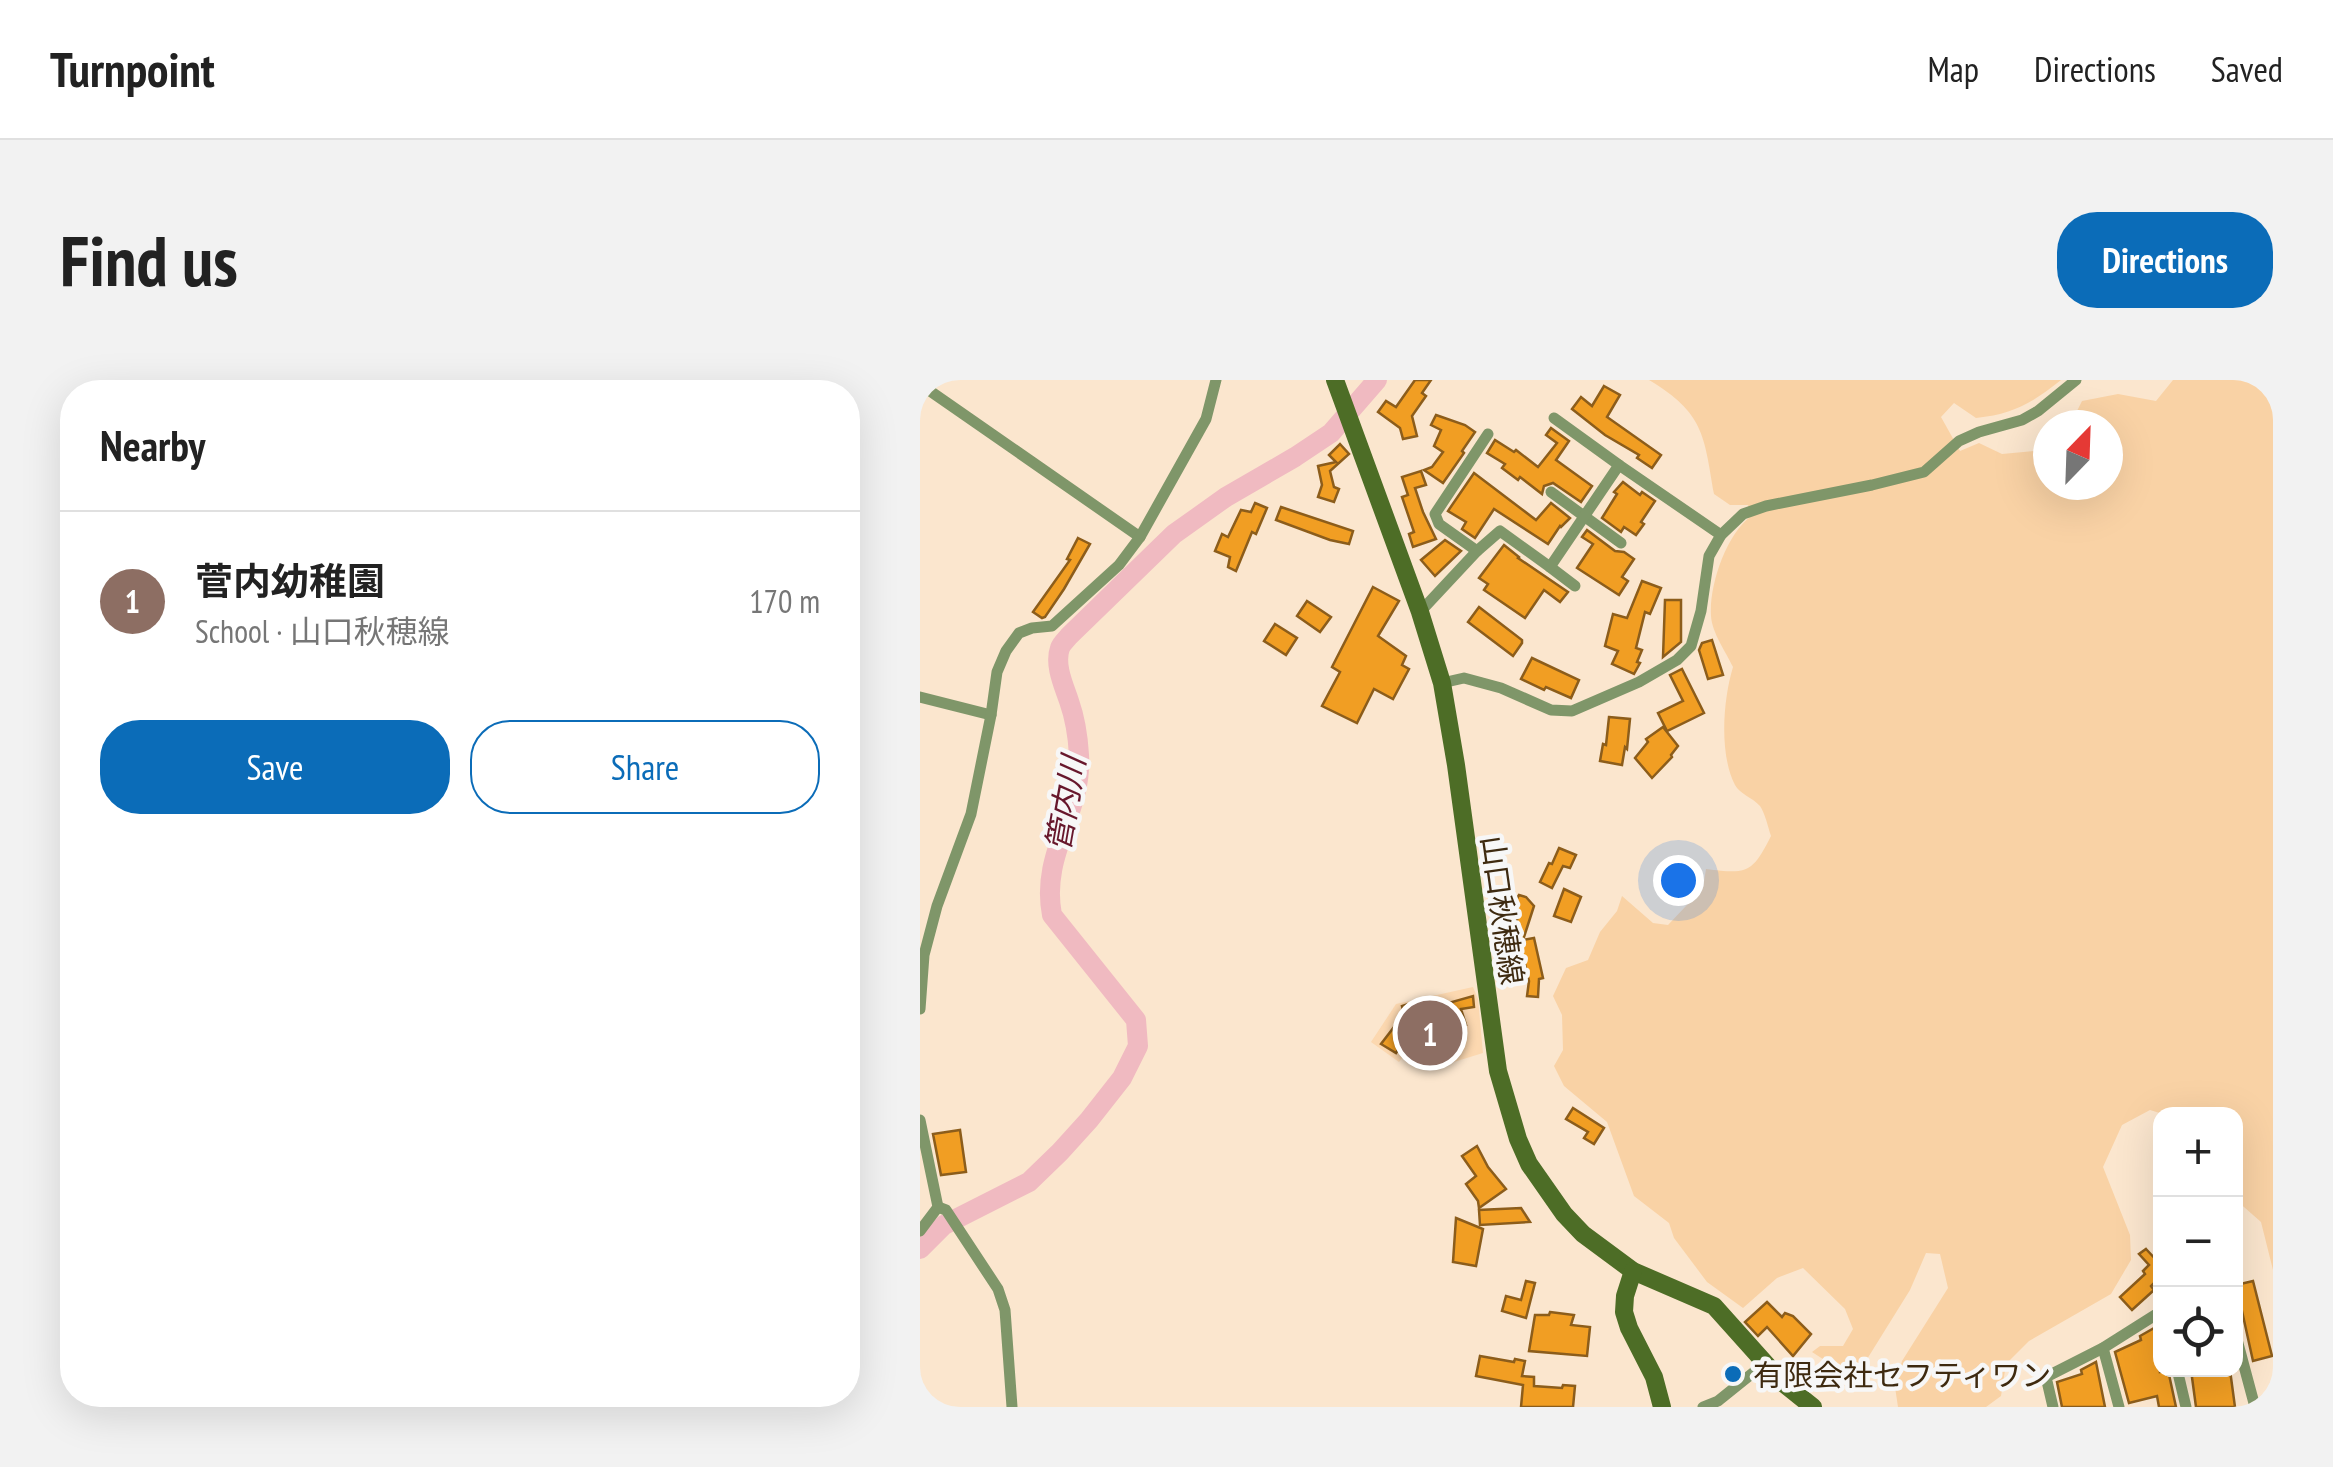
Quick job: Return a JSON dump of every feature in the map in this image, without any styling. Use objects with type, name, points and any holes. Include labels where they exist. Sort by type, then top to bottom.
[{"type":"main road","name":"山口秋穂線","points":[[1335,380],[1442,682],[1498,1071],[1529,1164],[1583,1234],[1634,1271],[1714,1306],[1764,1364],[1813,1407]]},
{"type":"main road","points":[[1634,1271],[1627,1286],[1624,1312],[1654,1377],[1662,1407]]},
{"type":"street","points":[[920,1009],[924,955],[970,814],[998,672],[1006,650],[1020,633],[1052,626],[1118,565],[1140,538],[1206,420],[1216,380]]},
{"type":"street","points":[[1442,682],[1464,678],[1501,688],[1551,710],[1572,711],[1639,682],[1677,660],[1690,646],[1701,611],[1710,556],[1721,535],[1743,514],[1924,472],[1959,441],[2022,420],[2076,380]]},
{"type":"street","points":[[920,384],[1140,538]]},
{"type":"street","points":[[1554,418],[1721,535]]},
{"type":"street","points":[[1477,551],[1439,524],[1436,514],[1488,434]]},
{"type":"street","points":[[1550,566],[1619,466]]},
{"type":"street","points":[[1550,492],[1621,544]]},
{"type":"street","points":[[1420,612],[1500,531],[1575,586]]},
{"type":"street","points":[[920,697],[992,715]]},
{"type":"street","points":[[920,1120],[938,1207],[920,1231]]},
{"type":"street","points":[[938,1207],[946,1210],[998,1289],[1005,1310],[1012,1407]]},
{"type":"street","points":[[2053,1407],[2046,1377],[2153,1316]]},
{"type":"street","points":[[2103,1348],[2118,1407]]},
{"type":"street","points":[[2243,1361],[2256,1407]]},
{"type":"street","points":[[1703,1407],[1718,1401],[1764,1364]]},
{"type":"street","points":[[2179,1377],[2186,1407]]},
{"type":"shaded area","points":[[1649,380],[2061,380],[2031,401],[2001,414],[1976,418],[1954,403],[1941,417],[1960,451],[1979,443],[2002,454],[2033,451],[2033,500],[2123,500],[2123,410],[2078,410],[2082,401],[2118,394],[2156,401],[2173,380],[2273,380],[2273,1270],[2261,1222],[2243,1206],[2243,1107],[2153,1107],[2153,1111],[2122,1125],[2103,1167],[2130,1235],[2131,1260],[2111,1294],[2029,1341],[2006,1364],[2001,1396],[1986,1407],[1898,1407],[1895,1387],[1902,1361],[1948,1288],[1940,1254],[1926,1253],[1910,1290],[1859,1372],[1846,1374],[1812,1352],[1820,1346],[1843,1346],[1853,1329],[1845,1309],[1803,1268],[1777,1278],[1743,1308],[1707,1282],[1674,1238],[1669,1223],[1634,1196],[1607,1122],[1564,1086],[1554,1066],[1563,1050],[1562,1015],[1553,996],[1566,968],[1588,960],[1622,896],[1653,923],[1668,925],[1703,888],[1706,869],[1747,869],[1759,858],[1771,836],[1760,806],[1737,788],[1730,772],[1724,727],[1733,667],[1711,616],[1721,562],[1734,535],[1751,516],[1748,505],[1730,505],[1714,494],[1698,427],[1681,403]]},
{"type":"shaded area","points":[[1473,987],[1478,999],[1483,1053],[1428,1070],[1402,1058],[1399,1062],[1371,1042],[1396,1004]]},
{"type":"building","points":[[1415,380],[1431,380],[1422,393],[1426,396],[1412,416],[1417,436],[1403,439],[1400,428],[1378,412],[1386,401],[1396,407]]},
{"type":"building","points":[[1604,386],[1620,395],[1607,417],[1661,455],[1652,468],[1572,409],[1581,397],[1592,406]]},
{"type":"building","points":[[1436,415],[1475,432],[1443,483],[1424,470],[1432,467],[1443,452],[1434,446],[1441,430],[1431,425]]},
{"type":"building","points":[[1551,428],[1569,441],[1556,460],[1592,486],[1581,502],[1553,483],[1544,486],[1542,494],[1520,477],[1518,480],[1502,468],[1505,464],[1487,453],[1495,440],[1538,467],[1557,443],[1546,435]]},
{"type":"building","points":[[1340,444],[1349,454],[1330,471],[1334,487],[1339,489],[1334,502],[1318,497],[1322,485],[1318,466],[1336,462],[1329,455]]},
{"type":"building","points":[[1421,471],[1426,485],[1415,488],[1436,539],[1413,547],[1409,534],[1414,532],[1402,497],[1408,495],[1402,477]]},
{"type":"building","points":[[1474,473],[1536,520],[1551,503],[1570,518],[1548,544],[1494,509],[1475,538],[1462,529],[1466,522],[1448,511]]},
{"type":"building","points":[[1623,482],[1655,501],[1636,535],[1624,527],[1621,532],[1602,518]]},
{"type":"building","points":[[1255,503],[1267,508],[1236,571],[1228,567],[1230,557],[1215,551],[1222,534],[1228,537],[1241,510],[1251,512]]},
{"type":"building","points":[[1281,507],[1353,531],[1349,544],[1276,520]]},
{"type":"building","points":[[1587,530],[1615,551],[1634,559],[1622,577],[1628,581],[1619,595],[1577,568],[1593,544],[1582,537]]},
{"type":"building","points":[[1078,538],[1090,544],[1042,618],[1033,612],[1070,560],[1067,559]]},
{"type":"building","points":[[1445,540],[1461,551],[1435,576],[1421,560]]},
{"type":"building","points":[[1504,545],[1568,592],[1560,602],[1544,590],[1525,618],[1484,590],[1488,584],[1479,578]]},
{"type":"building","points":[[1642,581],[1661,588],[1650,614],[1645,612],[1636,648],[1642,650],[1637,662],[1640,663],[1634,674],[1612,664],[1618,651],[1605,646],[1613,614],[1627,618]]},
{"type":"building","points":[[1373,587],[1399,601],[1378,636],[1406,656],[1402,665],[1409,669],[1393,699],[1374,689],[1357,723],[1322,706],[1340,672],[1332,667]]},
{"type":"building","points":[[1665,600],[1681,600],[1681,642],[1663,657]]},
{"type":"building","points":[[1307,601],[1331,617],[1320,632],[1297,616]]},
{"type":"building","points":[[1479,607],[1522,640],[1513,656],[1468,622]]},
{"type":"building","points":[[1275,624],[1297,638],[1286,655],[1264,641]]},
{"type":"building","points":[[1712,640],[1723,675],[1708,679],[1699,650],[1702,643]]},
{"type":"building","points":[[1532,658],[1579,680],[1571,698],[1521,679]]},
{"type":"building","points":[[1682,669],[1704,713],[1667,731],[1658,713],[1683,701],[1670,675]]},
{"type":"building","points":[[1609,717],[1630,719],[1622,765],[1600,761]]},
{"type":"building","points":[[1663,727],[1678,746],[1652,778],[1635,758],[1648,742],[1646,739]]},
{"type":"building","points":[[1559,848],[1576,855],[1570,868],[1563,866],[1552,888],[1540,882]]},
{"type":"building","points":[[1564,889],[1581,897],[1571,922],[1554,916]]},
{"type":"building","points":[[1519,895],[1534,906],[1523,940],[1534,938],[1543,978],[1539,979],[1538,997],[1527,996],[1529,981],[1517,931],[1513,929],[1518,917],[1502,912],[1508,898],[1516,900]]},
{"type":"building","points":[[1473,996],[1474,1007],[1461,1009],[1466,1025],[1446,1031],[1443,1023],[1409,1033],[1396,1053],[1381,1044],[1404,1014],[1402,1006],[1414,1002],[1417,1012]]},
{"type":"building","points":[[1573,1108],[1604,1128],[1594,1144],[1584,1138],[1588,1132],[1566,1119]]},
{"type":"building","points":[[960,1130],[966,1172],[941,1175],[933,1134]]},
{"type":"building","points":[[1477,1146],[1506,1189],[1479,1208],[1466,1184],[1476,1176],[1462,1156]]},
{"type":"building","points":[[1521,1208],[1530,1222],[1480,1225],[1479,1210]]},
{"type":"building","points":[[1456,1218],[1483,1229],[1476,1266],[1453,1262]]},
{"type":"building","points":[[2146,1249],[2153,1256],[2153,1291],[2132,1310],[2120,1297],[2145,1274],[2143,1271],[2149,1265],[2139,1254]]},
{"type":"building","points":[[1526,1281],[1535,1283],[1526,1318],[1502,1311],[1506,1296],[1521,1300]]},
{"type":"building","points":[[2253,1281],[2272,1356],[2253,1361],[2243,1316],[2243,1283]]},
{"type":"building","points":[[1767,1302],[1782,1317],[1785,1313],[1793,1316],[1811,1334],[1793,1356],[1767,1327],[1758,1336],[1745,1322]]},
{"type":"building","points":[[1535,1315],[1574,1315],[1571,1325],[1590,1327],[1587,1356],[1529,1351]]},
{"type":"building","points":[[2153,1329],[2153,1377],[2170,1377],[2176,1407],[2159,1407],[2157,1396],[2129,1403],[2115,1352],[2141,1340],[2140,1336]]},
{"type":"building","points":[[1480,1356],[1525,1361],[1522,1376],[1534,1377],[1534,1386],[1575,1386],[1573,1407],[1521,1407],[1523,1385],[1476,1376]]},
{"type":"building","points":[[2096,1362],[2105,1407],[2062,1407],[2057,1382],[2082,1374],[2081,1370]]},
{"type":"building","points":[[2192,1377],[2231,1377],[2235,1407],[2196,1407]]},
{"type":"waterway","name":"管内川","points":[[920,1249],[944,1225],[1029,1182],[1089,1120],[1122,1078],[1138,1046],[1136,1020],[1052,915],[1052,872],[1075,795],[1079,755],[1076,728],[1059,668],[1061,646],[1174,534],[1331,433],[1377,380]]},
{"type":"place","name":"菅内幼稚園","points":[[1430,1033]]},
{"type":"place","name":"有限会社セフティワン","points":[[1733,1374]]}]
